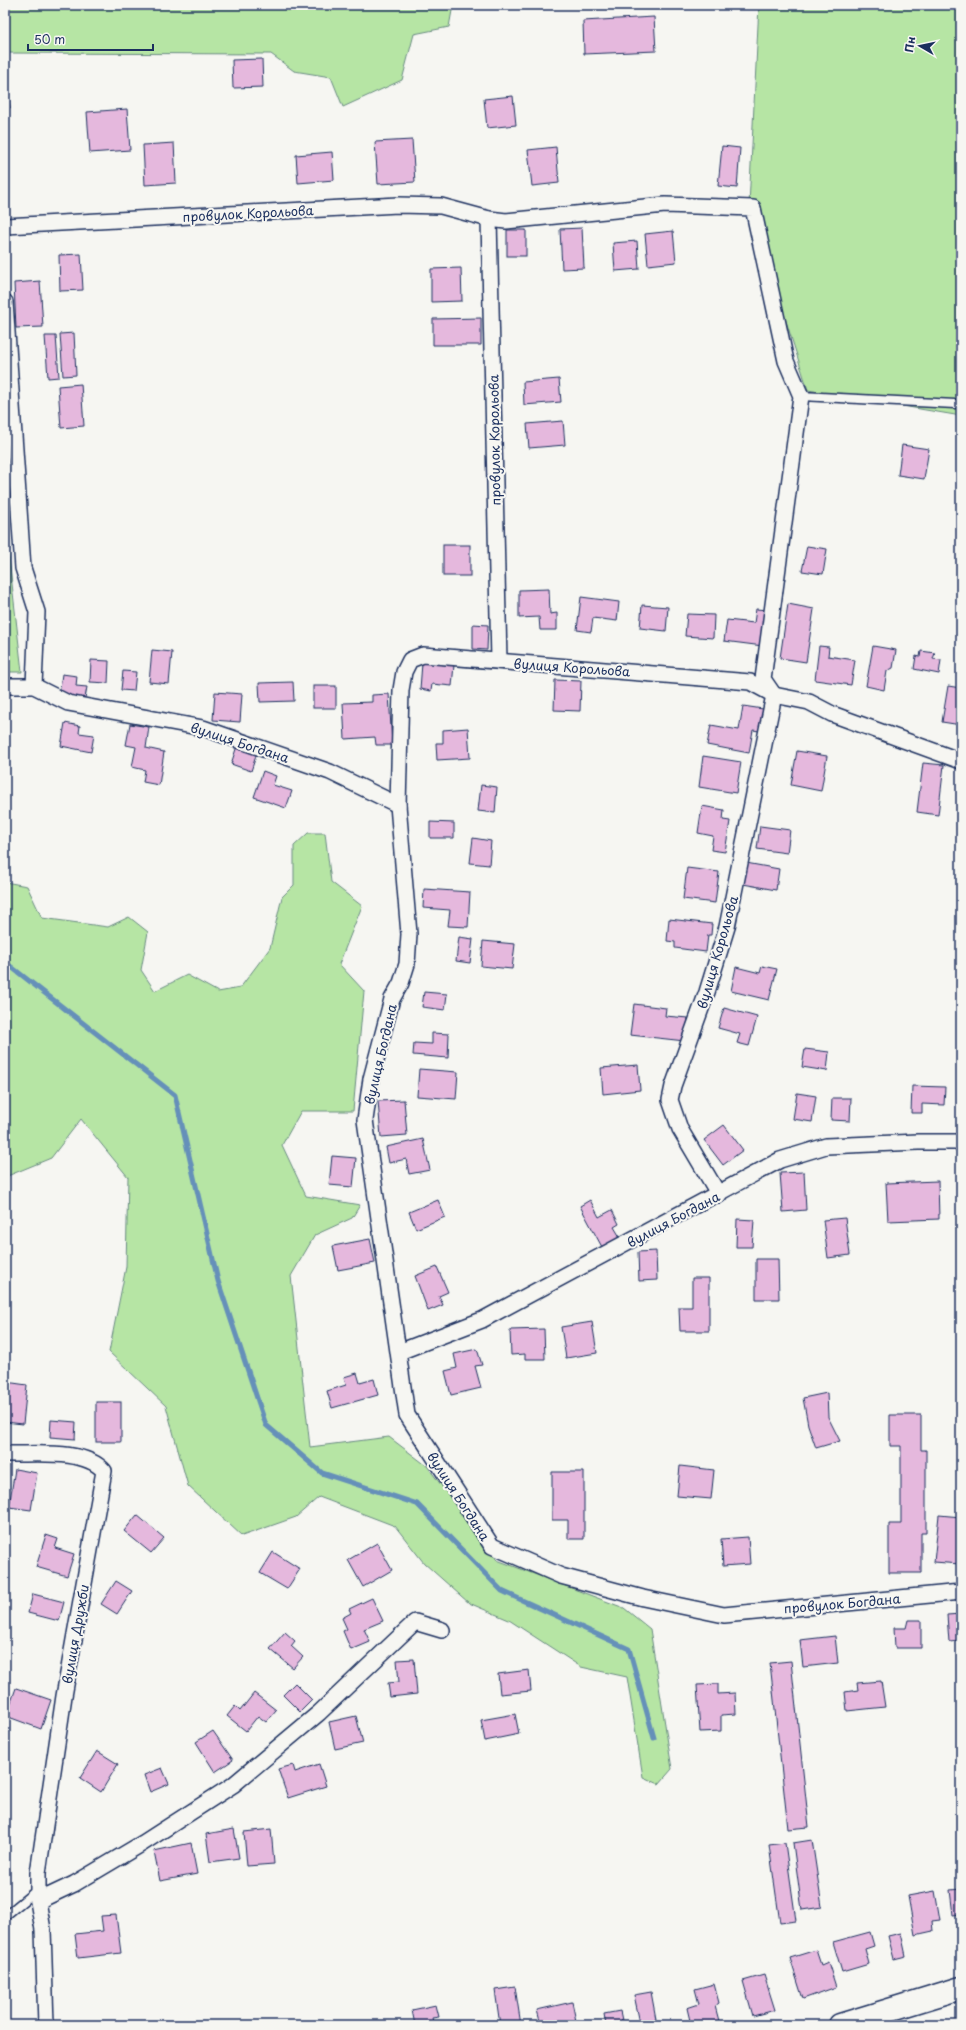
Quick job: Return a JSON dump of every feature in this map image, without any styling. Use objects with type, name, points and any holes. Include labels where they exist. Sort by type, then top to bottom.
[{"type":"main road","points":[[840,2025],[961,1988]]},
{"type":"street","name":"провулок Корольова","points":[[5,227],[398,205],[441,206],[489,219],[506,221],[665,204],[753,208],[786,361],[802,396]]},
{"type":"street","name":"провулок Корольова","points":[[489,219],[499,661]]},
{"type":"street","points":[[5,302],[23,568],[37,612],[34,686]]},
{"type":"street","points":[[774,695],[763,679],[802,396]]},
{"type":"street","name":"вулиця Богдана","points":[[438,658],[423,655],[410,660],[404,672],[401,690],[398,805],[409,934],[407,964],[401,983],[392,999],[371,1079],[365,1120],[407,1414],[492,1546],[561,1576],[643,1598],[724,1615]]},
{"type":"street","name":"вулиця Корольова","points":[[438,658],[499,661],[731,679],[750,682],[774,695],[810,702],[832,714],[961,761]]},
{"type":"street","name":"вулиця Богдана","points":[[5,686],[34,686],[68,702],[203,728],[330,772],[398,805]]},
{"type":"street","name":"вулиця Корольова","points":[[719,1195],[680,1129],[670,1100],[673,1086],[707,992],[727,927],[774,695]]},
{"type":"street","name":"вулиця Богдана","points":[[399,1352],[482,1320],[719,1195],[780,1160],[826,1146],[918,1142],[961,1142]]},
{"type":"street","name":"вулиця Дружби","points":[[5,1454],[73,1455],[97,1463],[104,1471],[64,1696],[38,1873],[38,1895],[43,1930],[46,2025]]},
{"type":"street","name":"провулок Богдана","points":[[724,1615],[961,1592]]},
{"type":"street","points":[[38,1895],[74,1884],[233,1785],[319,1713],[415,1622],[442,1630]]},
{"type":"lane","points":[[802,396],[955,404]]},
{"type":"lane","points":[[5,1916],[38,1895]]},
{"type":"green space","points":[[5,5],[453,5],[449,27],[414,34],[402,80],[343,107],[331,77],[294,71],[271,54],[5,53]]},
{"type":"green space","points":[[759,5],[961,5],[961,416],[808,390],[749,205]]},
{"type":"green space","points":[[5,522],[22,672],[5,672]]},
{"type":"green space","points":[[308,833],[325,833],[331,882],[362,906],[339,964],[364,991],[353,1111],[301,1111],[282,1145],[306,1196],[360,1205],[352,1218],[315,1235],[291,1276],[310,1447],[389,1437],[427,1466],[497,1560],[624,1608],[650,1629],[672,1769],[659,1784],[643,1777],[627,1677],[581,1667],[509,1620],[469,1603],[424,1563],[395,1526],[319,1497],[296,1517],[242,1536],[188,1486],[166,1406],[109,1352],[126,1267],[128,1177],[81,1119],[51,1158],[5,1177],[5,882],[27,886],[42,918],[108,927],[129,917],[148,932],[141,970],[155,991],[187,975],[218,992],[240,988],[270,948],[282,897],[294,885],[294,846]]},
{"type":"building","points":[[654,17],[656,51],[584,54],[583,21]]},
{"type":"building","points":[[262,59],[263,87],[233,88],[232,60]]},
{"type":"building","points":[[5,61],[10,108],[5,108]]},
{"type":"building","points":[[513,96],[516,125],[487,128],[484,99]]},
{"type":"building","points":[[127,109],[130,150],[90,153],[87,112]]},
{"type":"building","points":[[412,140],[415,182],[378,184],[375,142]]},
{"type":"building","points":[[174,143],[176,183],[145,185],[143,145]]},
{"type":"building","points":[[722,146],[740,148],[737,188],[718,186]]},
{"type":"building","points":[[556,147],[559,183],[532,186],[528,150]]},
{"type":"building","points":[[332,152],[334,180],[298,183],[296,155]]},
{"type":"building","points":[[582,228],[584,268],[562,269],[560,229]]},
{"type":"building","points":[[507,230],[526,230],[526,256],[507,256]]},
{"type":"building","points":[[673,231],[676,262],[648,265],[645,234]]},
{"type":"building","points":[[637,241],[639,269],[615,271],[613,243]]},
{"type":"building","points":[[81,254],[83,290],[60,291],[59,255]]},
{"type":"building","points":[[461,268],[462,301],[431,302],[431,269]]},
{"type":"building","points":[[40,281],[43,327],[16,328],[14,283]]},
{"type":"building","points":[[481,318],[481,345],[433,345],[433,319]]},
{"type":"building","points":[[74,333],[76,375],[63,376],[60,334]]},
{"type":"building","points":[[45,336],[56,336],[59,377],[48,378]]},
{"type":"building","points":[[559,379],[561,402],[524,405],[523,382]]},
{"type":"building","points":[[81,384],[84,426],[61,428],[58,386]]},
{"type":"building","points":[[563,421],[565,445],[529,448],[527,424]]},
{"type":"building","points":[[902,445],[929,449],[924,479],[898,475]]},
{"type":"building","points":[[443,545],[470,545],[470,576],[443,576]]},
{"type":"building","points":[[807,546],[827,549],[823,574],[802,571]]},
{"type":"building","points":[[549,589],[550,614],[557,613],[557,630],[540,630],[539,617],[519,618],[519,590]]},
{"type":"building","points":[[581,597],[619,602],[617,621],[593,618],[591,632],[577,630]]},
{"type":"building","points":[[788,604],[814,609],[806,662],[780,658]]},
{"type":"building","points":[[642,605],[668,607],[666,631],[640,628]]},
{"type":"building","points":[[756,609],[767,610],[763,646],[724,641],[727,620],[754,623]]},
{"type":"building","points":[[687,614],[714,615],[713,638],[685,636]]},
{"type":"building","points":[[473,624],[488,625],[487,650],[473,649]]},
{"type":"building","points":[[819,646],[829,647],[828,656],[855,660],[851,685],[815,680]]},
{"type":"building","points":[[873,646],[896,650],[893,668],[887,671],[884,690],[866,686]]},
{"type":"building","points":[[152,650],[172,652],[169,684],[149,682]]},
{"type":"building","points":[[921,651],[935,653],[933,659],[941,660],[939,674],[914,669],[916,656],[920,657]]},
{"type":"building","points":[[91,660],[109,661],[108,683],[90,682]]},
{"type":"building","points":[[422,663],[454,665],[452,686],[432,684],[431,691],[420,689]]},
{"type":"building","points":[[123,671],[136,672],[134,691],[121,690]]},
{"type":"building","points":[[62,674],[77,676],[76,686],[87,687],[85,698],[59,695]]},
{"type":"building","points":[[555,680],[581,681],[580,711],[554,710]]},
{"type":"building","points":[[293,682],[294,701],[260,702],[259,683]]},
{"type":"building","points":[[313,686],[336,686],[336,708],[313,708]]},
{"type":"building","points":[[948,686],[961,688],[961,725],[942,722]]},
{"type":"building","points":[[215,692],[242,694],[240,722],[213,720]]},
{"type":"building","points":[[389,694],[392,745],[376,745],[375,737],[345,739],[343,703],[372,702],[372,695]]},
{"type":"building","points":[[743,706],[763,709],[759,731],[753,730],[749,753],[707,745],[711,725],[739,730]]},
{"type":"building","points":[[65,723],[80,726],[79,733],[94,735],[91,752],[61,746]]},
{"type":"building","points":[[130,724],[149,727],[146,748],[164,752],[159,785],[143,782],[145,770],[132,767],[136,747],[126,745]]},
{"type":"building","points":[[468,728],[470,758],[437,760],[436,743],[443,743],[443,730]]},
{"type":"building","points":[[237,746],[257,753],[251,771],[231,764]]},
{"type":"building","points":[[797,751],[827,756],[821,791],[791,785]]},
{"type":"building","points":[[703,756],[741,762],[736,793],[699,787]]},
{"type":"building","points":[[923,763],[944,765],[938,815],[917,812]]},
{"type":"building","points":[[263,771],[276,776],[273,785],[292,791],[286,808],[254,797]]},
{"type":"building","points":[[481,785],[497,787],[495,813],[478,811]]},
{"type":"building","points":[[702,806],[724,810],[723,820],[730,821],[725,852],[711,850],[713,836],[698,833]]},
{"type":"building","points":[[430,822],[454,823],[454,838],[430,838]]},
{"type":"building","points":[[760,826],[790,830],[787,853],[757,849]]},
{"type":"building","points":[[473,838],[491,841],[489,865],[470,863]]},
{"type":"building","points":[[746,863],[779,869],[776,890],[743,884]]},
{"type":"building","points":[[687,868],[719,872],[715,903],[683,899]]},
{"type":"building","points":[[424,889],[470,892],[468,927],[448,926],[450,910],[423,908]]},
{"type":"building","points":[[669,919],[712,924],[711,935],[708,935],[706,952],[675,948],[675,942],[667,941]]},
{"type":"building","points":[[459,937],[473,939],[470,963],[456,961]]},
{"type":"building","points":[[483,941],[515,944],[512,969],[481,966]]},
{"type":"building","points":[[762,966],[777,969],[769,1000],[731,991],[736,967],[760,973]]},
{"type":"building","points":[[424,992],[447,994],[445,1010],[422,1007]]},
{"type":"building","points":[[634,1004],[666,1008],[665,1016],[688,1018],[685,1041],[630,1035]]},
{"type":"building","points":[[724,1008],[757,1017],[749,1046],[737,1043],[740,1034],[718,1028]]},
{"type":"building","points":[[432,1033],[449,1034],[448,1058],[413,1055],[414,1043],[432,1044]]},
{"type":"building","points":[[805,1049],[829,1052],[827,1071],[802,1067]]},
{"type":"building","points":[[638,1065],[640,1090],[603,1094],[601,1068]]},
{"type":"building","points":[[419,1069],[458,1072],[456,1099],[417,1096]]},
{"type":"building","points":[[912,1086],[945,1087],[944,1105],[922,1104],[922,1113],[911,1113]]},
{"type":"building","points":[[797,1093],[816,1096],[812,1122],[793,1119]]},
{"type":"building","points":[[832,1098],[851,1098],[850,1121],[831,1120]]},
{"type":"building","points":[[404,1100],[407,1135],[381,1137],[378,1101]]},
{"type":"building","points":[[724,1125],[743,1150],[723,1165],[704,1140]]},
{"type":"building","points":[[423,1139],[430,1170],[409,1174],[406,1159],[389,1163],[386,1147]]},
{"type":"building","points":[[332,1156],[356,1158],[353,1187],[329,1185]]},
{"type":"building","points":[[804,1172],[806,1210],[783,1212],[780,1173]]},
{"type":"building","points":[[938,1181],[939,1219],[888,1221],[886,1183]]},
{"type":"building","points":[[438,1200],[445,1217],[416,1229],[409,1212]]},
{"type":"building","points":[[590,1200],[599,1217],[612,1210],[619,1224],[614,1227],[620,1237],[602,1247],[580,1206]]},
{"type":"building","points":[[845,1218],[850,1255],[828,1258],[823,1220]]},
{"type":"building","points":[[737,1219],[754,1220],[752,1247],[736,1247]]},
{"type":"building","points":[[370,1239],[375,1263],[338,1270],[333,1246]]},
{"type":"building","points":[[656,1251],[657,1280],[639,1281],[638,1252]]},
{"type":"building","points":[[756,1259],[778,1259],[779,1299],[756,1299]]},
{"type":"building","points":[[437,1267],[448,1292],[439,1296],[443,1305],[428,1311],[415,1276]]},
{"type":"building","points":[[692,1278],[709,1278],[709,1331],[680,1331],[679,1307],[692,1307]]},
{"type":"building","points":[[592,1322],[597,1353],[566,1358],[561,1327]]},
{"type":"building","points":[[544,1329],[545,1359],[525,1359],[525,1354],[511,1355],[510,1330]]},
{"type":"building","points":[[477,1349],[482,1365],[475,1366],[481,1388],[451,1395],[445,1371],[457,1368],[454,1354]]},
{"type":"building","points":[[357,1373],[360,1383],[374,1379],[378,1395],[332,1408],[327,1391],[346,1385],[344,1377]]},
{"type":"building","points":[[6,1382],[27,1385],[23,1424],[5,1422]]},
{"type":"building","points":[[827,1393],[828,1417],[840,1441],[816,1448],[808,1425],[803,1398]]},
{"type":"building","points":[[96,1402],[121,1402],[121,1442],[96,1442]]},
{"type":"building","points":[[890,1415],[921,1415],[921,1450],[926,1450],[926,1533],[921,1533],[921,1573],[889,1573],[889,1524],[901,1524],[901,1446],[890,1446]]},
{"type":"building","points":[[51,1420],[76,1422],[75,1439],[50,1437]]},
{"type":"building","points":[[680,1466],[714,1470],[711,1499],[677,1496]]},
{"type":"building","points":[[15,1469],[37,1473],[31,1510],[9,1507]]},
{"type":"building","points":[[552,1472],[584,1472],[584,1539],[568,1539],[568,1520],[552,1520]]},
{"type":"building","points":[[137,1515],[164,1538],[151,1553],[124,1531]]},
{"type":"building","points":[[939,1515],[961,1517],[960,1564],[934,1562]]},
{"type":"building","points":[[46,1535],[58,1539],[55,1548],[74,1554],[67,1576],[36,1567]]},
{"type":"building","points":[[748,1537],[750,1564],[723,1566],[721,1539]]},
{"type":"building","points":[[377,1543],[392,1570],[363,1587],[348,1560]]},
{"type":"building","points":[[273,1552],[300,1569],[287,1589],[260,1573]]},
{"type":"building","points":[[116,1581],[132,1591],[117,1614],[101,1604]]},
{"type":"building","points":[[33,1594],[64,1602],[59,1621],[28,1613]]},
{"type":"building","points":[[372,1598],[383,1621],[364,1629],[370,1642],[351,1650],[343,1631],[347,1629],[342,1618],[351,1613],[349,1609]]},
{"type":"building","points":[[961,1614],[961,1641],[949,1642],[947,1615]]},
{"type":"building","points":[[908,1620],[921,1620],[921,1648],[895,1648],[894,1628],[906,1628]]},
{"type":"building","points":[[285,1632],[295,1641],[291,1646],[303,1657],[293,1668],[270,1649]]},
{"type":"building","points":[[835,1636],[838,1663],[803,1667],[800,1640]]},
{"type":"building","points":[[414,1659],[417,1694],[390,1697],[388,1683],[399,1682],[397,1660]]},
{"type":"building","points":[[791,1661],[809,1827],[788,1829],[770,1663]]},
{"type":"building","points":[[529,1670],[531,1691],[500,1694],[498,1674]]},
{"type":"building","points":[[881,1681],[885,1707],[847,1711],[845,1692],[858,1690],[857,1683]]},
{"type":"building","points":[[295,1683],[312,1700],[300,1712],[283,1695]]},
{"type":"building","points":[[718,1684],[718,1694],[735,1693],[736,1714],[721,1715],[721,1731],[700,1732],[697,1685]]},
{"type":"building","points":[[16,1688],[51,1700],[41,1729],[6,1716]]},
{"type":"building","points":[[254,1693],[276,1710],[266,1722],[258,1716],[246,1731],[227,1716],[235,1706],[240,1711]]},
{"type":"building","points":[[515,1714],[519,1734],[485,1741],[481,1720]]},
{"type":"building","points":[[356,1716],[363,1743],[335,1749],[329,1722]]},
{"type":"building","points":[[213,1731],[233,1760],[215,1772],[196,1742]]},
{"type":"building","points":[[97,1751],[118,1764],[101,1792],[80,1778]]},
{"type":"building","points":[[319,1764],[326,1786],[288,1798],[278,1769],[293,1765],[295,1772]]},
{"type":"building","points":[[162,1768],[169,1784],[150,1792],[144,1775]]},
{"type":"building","points":[[234,1829],[239,1858],[210,1862],[206,1834]]},
{"type":"building","points":[[271,1829],[274,1864],[247,1866],[244,1832]]},
{"type":"building","points":[[812,1840],[822,1907],[802,1910],[793,1843]]},
{"type":"building","points":[[191,1843],[197,1874],[160,1881],[154,1851]]},
{"type":"building","points":[[785,1843],[796,1921],[780,1923],[769,1845]]},
{"type":"building","points":[[961,1889],[961,1914],[953,1915],[950,1890]]},
{"type":"building","points":[[935,1891],[940,1920],[932,1921],[933,1931],[915,1935],[908,1896]]},
{"type":"building","points":[[116,1915],[121,1953],[78,1958],[75,1934],[103,1931],[101,1916]]},
{"type":"building","points":[[870,1932],[874,1946],[865,1949],[869,1964],[842,1972],[833,1942]]},
{"type":"building","points":[[901,1933],[906,1956],[894,1959],[888,1936]]},
{"type":"building","points":[[816,1950],[821,1965],[828,1962],[836,1987],[803,1999],[790,1958]]},
{"type":"building","points":[[764,1975],[775,2010],[753,2016],[743,1981]]},
{"type":"building","points":[[714,1984],[719,2003],[715,2006],[719,2021],[705,2025],[691,2025],[687,2008],[699,2004],[695,1989]]},
{"type":"building","points":[[515,1987],[521,2025],[500,2025],[495,1990]]},
{"type":"building","points":[[651,1992],[656,2019],[640,2023],[634,1995]]},
{"type":"building","points":[[572,2002],[576,2021],[555,2025],[541,2025],[537,2010]]},
{"type":"building","points":[[436,2005],[439,2017],[432,2018],[434,2025],[415,2025],[412,2010]]},
{"type":"building","points":[[620,2011],[623,2025],[606,2025],[604,2014]]},
{"type":"waterway","points":[[5,962],[175,1095],[218,1281],[266,1425],[322,1473],[417,1504],[502,1591],[629,1649],[654,1738]]}]
